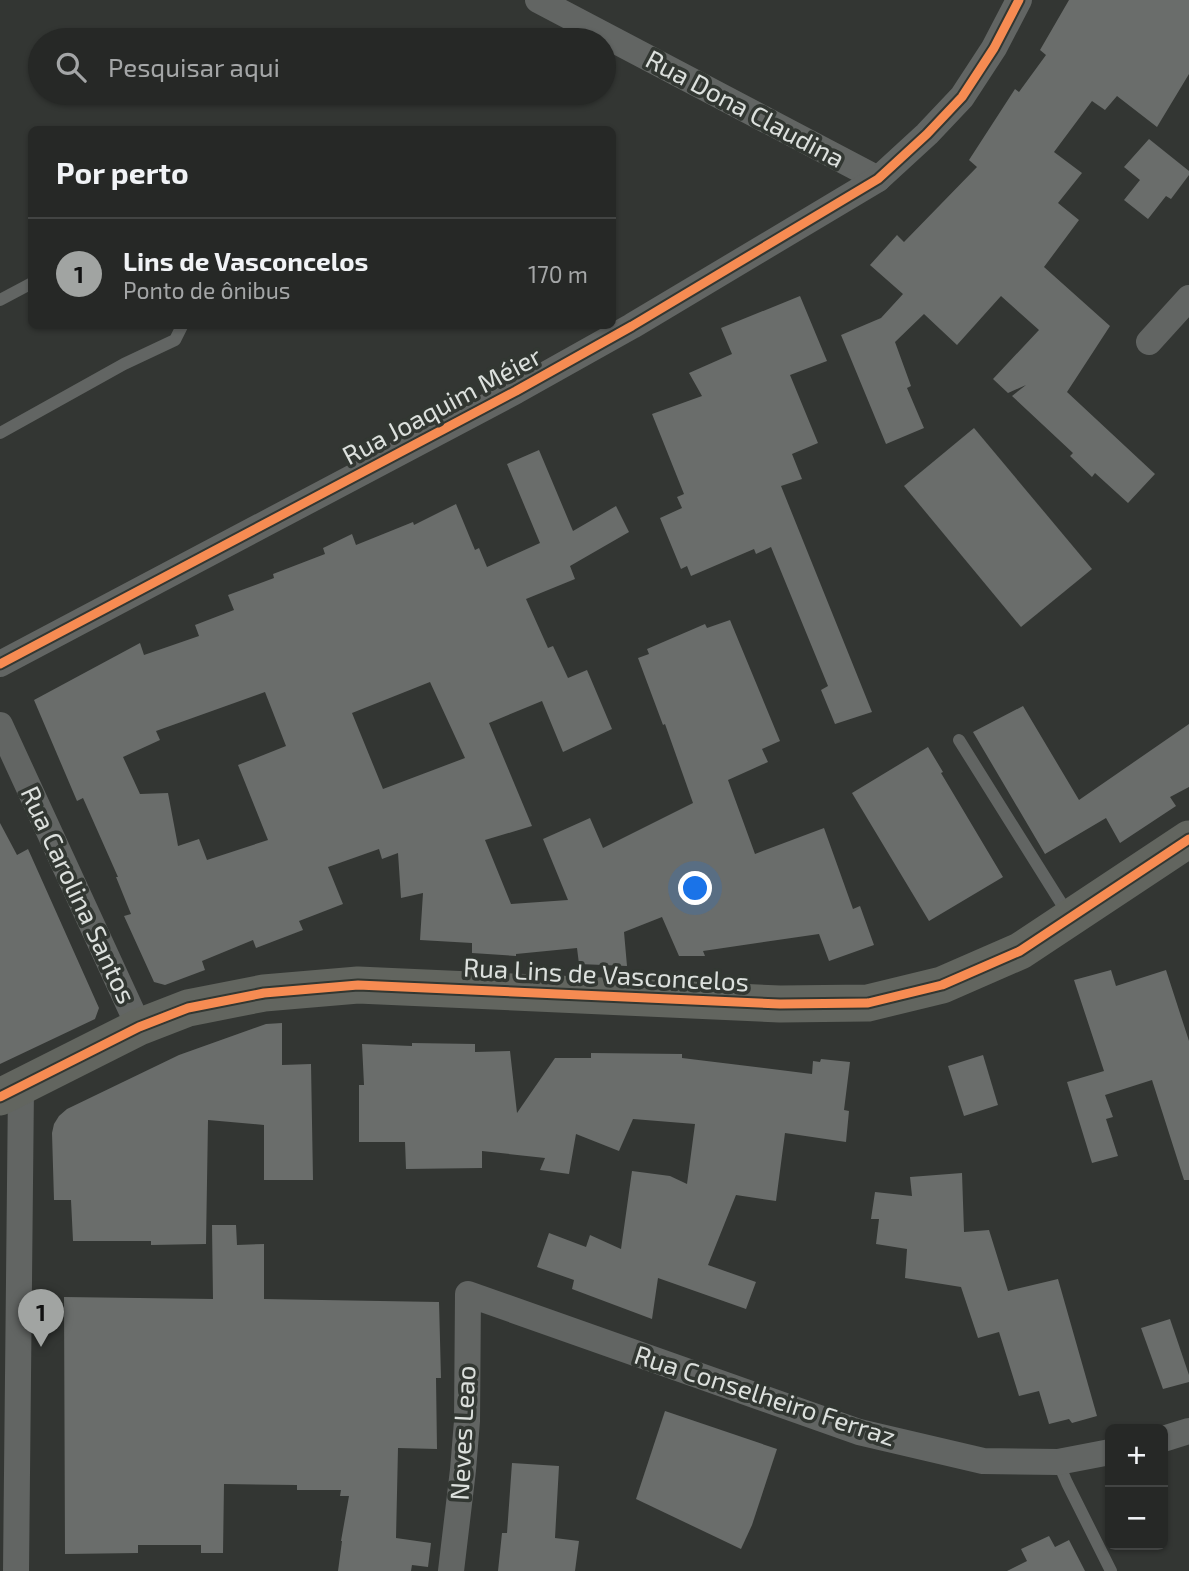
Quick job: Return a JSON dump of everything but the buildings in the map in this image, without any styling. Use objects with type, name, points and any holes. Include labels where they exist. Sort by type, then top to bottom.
[{"type":"street","name":"Rua Dona Claudina","points":[[538,0],[591,28]]},
{"type":"street","name":"Rua Joaquim Méier","points":[[0,664],[516,391],[655,313],[878,179],[928,134],[962,97],[994,48],[1019,0]]},
{"type":"street","name":"Rua Dona Claudina","points":[[616,41],[878,179]]},
{"type":"street","points":[[1149,342],[1189,298]]},
{"type":"street","name":"Rua Carolina Santos","points":[[0,725],[139,1027]]},
{"type":"street","name":"Rua Lins de Vasconcelos","points":[[10,1092],[139,1027],[188,1007],[264,993],[358,985],[780,1004],[868,1003],[942,985],[1020,951],[1189,839]]},
{"type":"street","points":[[10,1092],[16,1571]]},
{"type":"street","name":"Rua Conselheiro Ferraz","points":[[468,1294],[859,1432],[983,1461],[1058,1462],[1105,1453]]},
{"type":"street","name":"Neves Leao","points":[[451,1571],[467,1421],[468,1294]]},
{"type":"street","points":[[1168,1437],[1189,1431]]},
{"type":"lane","points":[[0,300],[28,286]]},
{"type":"lane","points":[[0,433],[124,364],[175,340],[180,329]]},
{"type":"lane","points":[[959,740],[1070,917]]},
{"type":"lane","points":[[1058,1462],[1111,1571]]},
{"type":"cycle path","points":[[0,664],[516,391],[632,326],[878,179],[962,97],[994,48],[1019,0]]},
{"type":"cycle path","points":[[0,1097],[139,1027],[188,1008],[264,993],[358,985],[780,1004],[868,1003],[942,985],[1020,951],[1189,839]]},
{"type":"place","name":"Lins de Vasconcelos","points":[[41,1347]]}]
